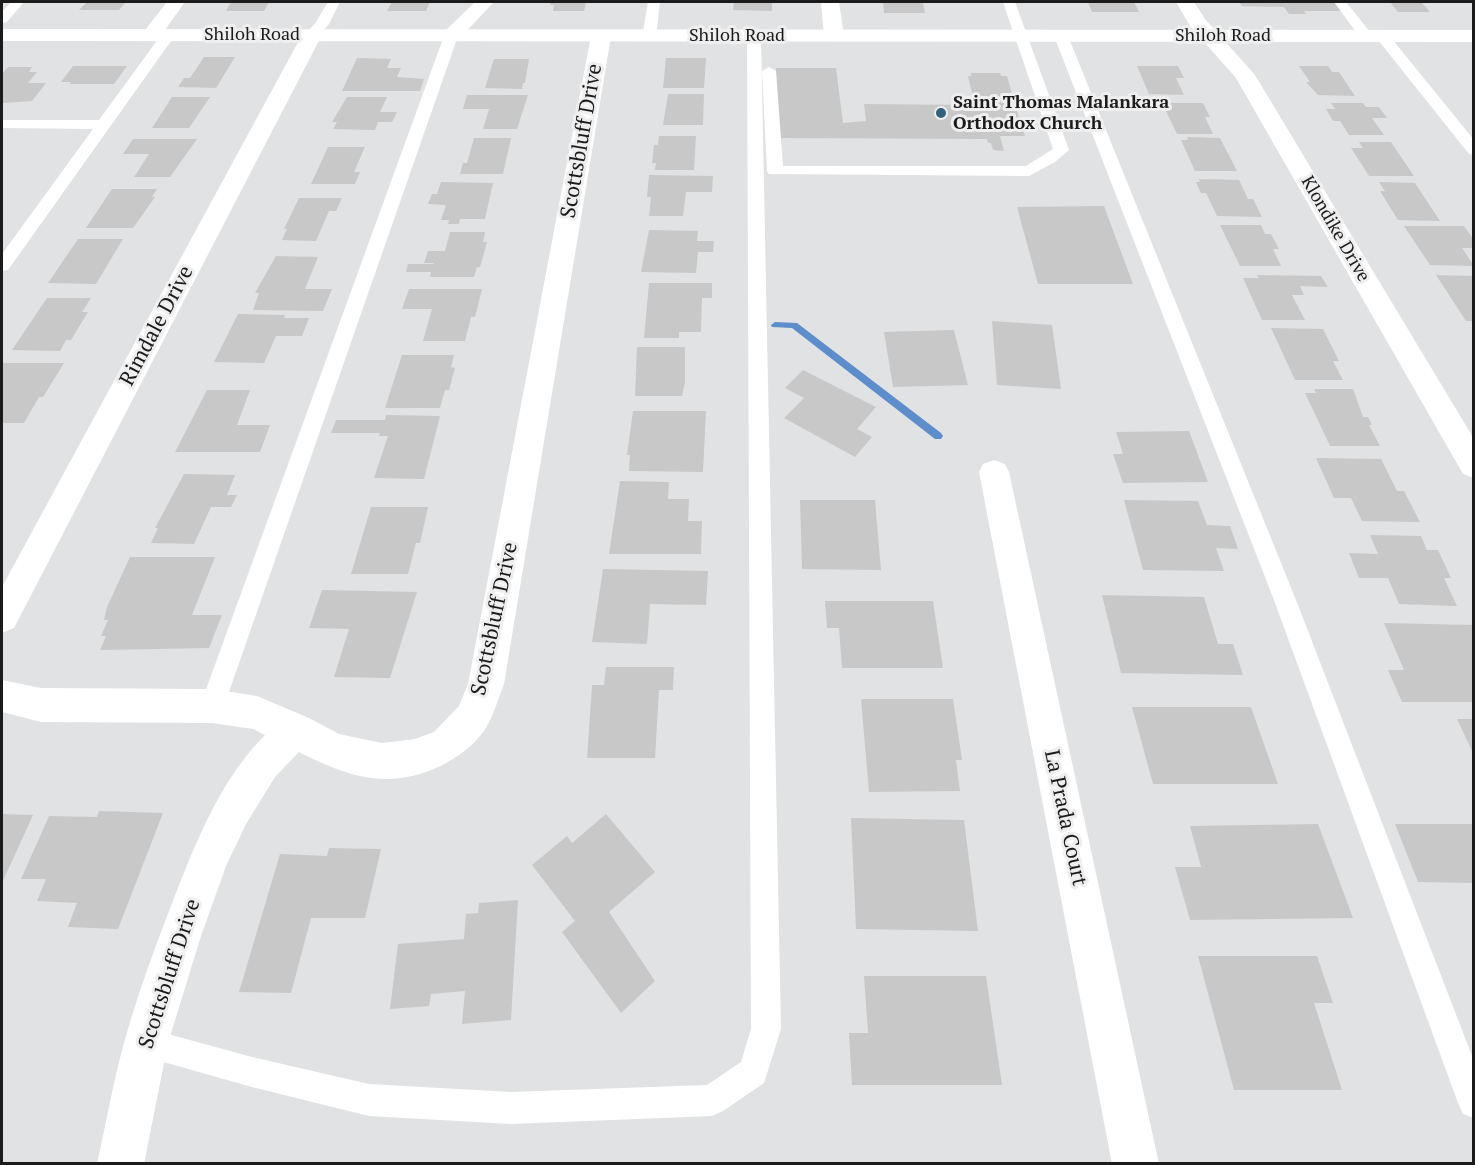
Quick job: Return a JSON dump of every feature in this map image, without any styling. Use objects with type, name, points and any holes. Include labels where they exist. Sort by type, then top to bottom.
[{"type":"street","points":[[160,34],[176,2]]},
{"type":"street","points":[[452,36],[485,2]]},
{"type":"street","points":[[830,2],[834,36]]},
{"type":"street","name":"Klondike Drive","points":[[1185,2],[1197,22],[1245,75],[1473,466]]},
{"type":"street","name":"Shiloh Road","points":[[2,35],[1473,36]]},
{"type":"street","name":"Rimdale Drive","points":[[2,618],[312,35]]},
{"type":"street","name":"Scottsbluff Drive","points":[[120,1164],[146,1043],[180,936],[209,859],[232,811],[262,764],[296,730],[335,751],[382,761],[415,757],[447,744],[472,718],[486,684],[601,36]]},
{"type":"street","name":"La Prada Court","points":[[994,472],[1136,1164]]},
{"type":"street","points":[[2,696],[41,705],[212,706],[257,713],[296,730]]},
{"type":"lane","points":[[2,19],[18,2]]},
{"type":"lane","points":[[312,35],[322,24],[334,2]]},
{"type":"lane","points":[[650,37],[654,2]]},
{"type":"lane","points":[[761,36],[775,171],[1029,171],[1061,150],[1009,2]]},
{"type":"lane","points":[[1340,2],[1375,37],[1473,151]]},
{"type":"lane","points":[[2,266],[102,125],[160,34]]},
{"type":"lane","points":[[212,706],[452,36]]},
{"type":"lane","points":[[146,1043],[252,1072],[369,1100],[511,1108],[712,1100],[753,1072],[766,1029],[761,36]]},
{"type":"lane","points":[[1061,36],[1285,600],[1473,1103]]},
{"type":"lane","points":[[2,124],[102,125]]},
{"type":"building","points":[[87,2],[126,2],[119,10],[79,10]]},
{"type":"building","points":[[231,2],[269,2],[264,11],[226,11]]},
{"type":"building","points":[[392,2],[430,2],[426,11],[387,11]]},
{"type":"building","points":[[551,2],[586,2],[584,11],[553,11],[554,5],[550,5]]},
{"type":"building","points":[[734,2],[772,2],[772,11],[733,10]]},
{"type":"building","points":[[883,2],[923,3],[925,13],[884,13]]},
{"type":"building","points":[[1088,2],[1134,2],[1139,12],[1092,12]]},
{"type":"building","points":[[1239,2],[1334,2],[1342,11],[1304,11],[1306,14],[1289,14],[1284,7],[1242,6]]},
{"type":"building","points":[[1390,2],[1421,2],[1430,12],[1398,12]]},
{"type":"building","points":[[204,57],[235,57],[216,88],[178,87],[184,78],[190,78]]},
{"type":"building","points":[[357,58],[391,59],[387,68],[401,68],[397,77],[424,79],[420,91],[342,91]]},
{"type":"building","points":[[666,58],[706,58],[704,88],[663,88]]},
{"type":"building","points":[[494,59],[529,59],[522,89],[485,88]]},
{"type":"building","points":[[73,66],[127,66],[114,84],[61,82]]},
{"type":"building","points":[[1137,66],[1178,66],[1184,78],[1176,78],[1184,95],[1149,94]]},
{"type":"building","points":[[1299,66],[1328,66],[1332,72],[1339,72],[1355,96],[1318,95],[1306,82],[1310,82]]},
{"type":"building","points":[[8,67],[32,67],[29,72],[37,72],[28,83],[46,83],[32,101],[2,103],[2,74]]},
{"type":"building","name":"Saint Thomas Malankara Orthodox Church","points":[[776,68],[836,68],[843,123],[866,121],[864,104],[975,105],[968,76],[971,76],[971,73],[1000,73],[1001,76],[1007,76],[1014,101],[1021,101],[1021,105],[1015,105],[1025,136],[1000,136],[1004,151],[993,150],[987,139],[778,138]]},
{"type":"building","points":[[668,94],[704,94],[703,125],[663,125]]},
{"type":"building","points":[[467,95],[528,95],[517,129],[483,129],[489,109],[463,109]]},
{"type":"building","points":[[172,97],[210,97],[189,128],[152,128]]},
{"type":"building","points":[[347,97],[387,97],[380,112],[397,112],[392,122],[378,122],[375,130],[333,129],[337,122],[332,122]]},
{"type":"building","points":[[1162,103],[1203,103],[1210,117],[1205,117],[1213,134],[1177,134]]},
{"type":"building","points":[[1331,103],[1363,103],[1366,107],[1379,107],[1387,118],[1372,118],[1384,135],[1349,135],[1340,121],[1333,121],[1326,109],[1335,109]]},
{"type":"building","points":[[659,136],[696,136],[694,170],[655,170],[656,163],[652,163],[654,145],[658,145]]},
{"type":"building","points":[[1187,137],[1220,138],[1237,171],[1195,171],[1181,140],[1188,140]]},
{"type":"building","points":[[474,138],[511,138],[503,174],[460,174],[463,163],[467,163]]},
{"type":"building","points":[[133,139],[197,139],[170,177],[134,177],[149,154],[123,154]]},
{"type":"building","points":[[1359,142],[1391,142],[1414,176],[1369,176],[1351,148],[1363,148]]},
{"type":"building","points":[[328,147],[365,147],[354,172],[360,172],[355,184],[311,184]]},
{"type":"building","points":[[649,175],[713,176],[712,192],[686,192],[683,216],[649,216],[651,197],[647,197]]},
{"type":"building","points":[[1199,179],[1239,180],[1248,199],[1253,199],[1262,217],[1217,216],[1206,193],[1201,193],[1196,182],[1200,182]]},
{"type":"building","points":[[441,182],[493,183],[485,219],[460,219],[459,224],[448,224],[449,220],[441,220],[446,205],[428,204],[432,194],[437,194]]},
{"type":"building","points":[[1379,182],[1415,183],[1440,221],[1398,220],[1380,191],[1385,191]]},
{"type":"building","points":[[112,189],[157,189],[152,197],[155,197],[133,228],[86,228]]},
{"type":"building","points":[[299,198],[342,198],[336,211],[329,211],[316,241],[282,240],[287,229],[284,229]]},
{"type":"building","points":[[1104,206],[1133,284],[1038,284],[1017,207]]},
{"type":"building","points":[[1220,225],[1261,225],[1265,234],[1271,234],[1279,249],[1273,249],[1281,266],[1240,266]]},
{"type":"building","points":[[1404,226],[1464,226],[1474,240],[1474,248],[1462,248],[1474,266],[1430,265]]},
{"type":"building","points":[[649,230],[698,231],[697,241],[714,241],[713,252],[698,252],[696,273],[641,272]]},
{"type":"building","points":[[450,232],[485,232],[483,242],[487,242],[480,267],[477,267],[474,277],[430,277],[431,272],[406,272],[408,264],[433,264],[424,263],[428,251],[445,251]]},
{"type":"building","points":[[78,239],[123,239],[96,284],[48,283]]},
{"type":"building","points":[[276,256],[318,257],[305,289],[332,289],[323,311],[253,310],[259,293],[255,293]]},
{"type":"building","points":[[1257,275],[1321,276],[1328,287],[1300,286],[1304,295],[1292,295],[1305,320],[1262,320],[1243,278],[1259,278]]},
{"type":"building","points":[[1436,275],[1474,276],[1474,321],[1466,321]]},
{"type":"building","points":[[649,283],[712,283],[712,298],[702,298],[701,332],[679,332],[679,338],[644,338]]},
{"type":"building","points":[[409,289],[482,289],[475,317],[471,317],[465,341],[423,341],[432,309],[402,309]]},
{"type":"building","points":[[47,298],[91,298],[82,312],[88,312],[71,340],[66,340],[60,351],[12,350]]},
{"type":"building","points":[[238,314],[309,318],[302,336],[276,336],[264,363],[214,362]]},
{"type":"building","points":[[992,321],[1052,325],[1061,389],[997,385]]},
{"type":"building","points":[[1271,328],[1323,329],[1339,361],[1333,361],[1343,380],[1295,380]]},
{"type":"building","points":[[954,330],[968,385],[893,387],[884,332]]},
{"type":"building","points":[[637,347],[685,347],[685,382],[682,396],[635,396]]},
{"type":"building","points":[[402,355],[454,355],[451,367],[455,368],[449,390],[445,390],[440,408],[385,408]]},
{"type":"building","points":[[2,363],[64,363],[43,397],[39,397],[24,423],[2,423]]},
{"type":"building","points":[[803,370],[876,407],[857,429],[872,437],[855,457],[784,418],[804,398],[785,388]]},
{"type":"building","points":[[1314,389],[1353,389],[1363,417],[1368,417],[1372,425],[1369,425],[1380,446],[1330,446],[1305,393],[1316,393]]},
{"type":"building","points":[[207,390],[250,390],[237,425],[270,425],[260,452],[175,452]]},
{"type":"building","points":[[633,411],[706,411],[703,472],[629,471],[630,455],[627,455]]},
{"type":"building","points":[[386,415],[440,416],[424,479],[374,478],[388,436],[379,436],[380,433],[331,433],[336,420],[385,420]]},
{"type":"building","points":[[1189,431],[1208,482],[1123,483],[1113,454],[1123,454],[1116,432]]},
{"type":"building","points":[[1316,458],[1381,459],[1397,491],[1404,491],[1420,522],[1362,521],[1351,498],[1334,498]]},
{"type":"building","points":[[184,474],[235,475],[227,495],[237,495],[231,507],[211,507],[194,544],[151,543],[158,528],[155,528]]},
{"type":"building","points":[[620,481],[669,482],[668,499],[689,499],[688,521],[702,521],[701,554],[609,554]]},
{"type":"building","points":[[800,500],[875,500],[881,570],[802,569]]},
{"type":"building","points":[[1124,500],[1198,501],[1207,525],[1230,526],[1238,549],[1216,548],[1224,571],[1143,570]]},
{"type":"building","points":[[371,507],[428,507],[420,543],[416,543],[408,574],[351,574]]},
{"type":"building","points":[[1370,535],[1421,536],[1427,550],[1438,550],[1451,578],[1444,578],[1457,606],[1399,604],[1388,578],[1359,578],[1349,553],[1378,554]]},
{"type":"building","points":[[130,557],[215,557],[192,615],[222,615],[209,648],[100,650],[106,636],[101,636],[108,620],[104,620],[107,607]]},
{"type":"building","points":[[603,569],[708,571],[706,605],[650,604],[647,644],[592,642]]},
{"type":"building","points":[[322,590],[417,592],[390,678],[334,677],[349,629],[309,628]]},
{"type":"building","points":[[1102,595],[1204,597],[1218,644],[1233,644],[1243,675],[1121,673]]},
{"type":"building","points":[[825,601],[933,601],[943,668],[842,668],[839,628],[827,628]]},
{"type":"building","points":[[1384,623],[1474,625],[1474,702],[1402,702],[1388,670],[1404,670]]},
{"type":"building","points":[[606,667],[674,667],[673,690],[659,690],[655,758],[587,758],[592,685],[604,685]]},
{"type":"building","points":[[861,699],[953,699],[962,760],[956,760],[960,791],[869,792]]},
{"type":"building","points":[[1132,707],[1251,707],[1278,784],[1153,784]]},
{"type":"building","points":[[1457,719],[1474,719],[1474,755]]},
{"type":"building","points":[[99,811],[163,813],[118,929],[68,927],[77,903],[37,901],[46,879],[21,879],[49,816],[97,817]]},
{"type":"building","points":[[2,814],[33,815],[2,883]]},
{"type":"building","points":[[606,814],[655,872],[609,912],[655,981],[621,1013],[562,932],[575,921],[532,865],[567,836],[572,843]]},
{"type":"building","points":[[851,818],[964,820],[978,931],[856,929]]},
{"type":"building","points":[[1318,824],[1353,918],[1190,920],[1175,867],[1201,867],[1190,826]]},
{"type":"building","points":[[1395,824],[1474,824],[1474,883],[1418,882]]},
{"type":"building","points":[[329,848],[381,849],[365,918],[311,918],[291,993],[239,992],[280,854],[327,856]]},
{"type":"building","points":[[518,900],[511,1020],[462,1024],[465,991],[431,994],[429,1006],[390,1009],[398,944],[464,939],[466,914],[478,913],[479,903]]},
{"type":"building","points":[[1198,956],[1317,956],[1333,1003],[1314,1003],[1342,1090],[1234,1090]]},
{"type":"building","points":[[864,976],[986,976],[1002,1085],[852,1085],[849,1033],[868,1033]]},
{"type":"waterway","points":[[775,325],[794,325],[938,436]]},
{"type":"place","name":"Saint Thomas Malankara Orthodox Church","points":[[941,113]]}]
